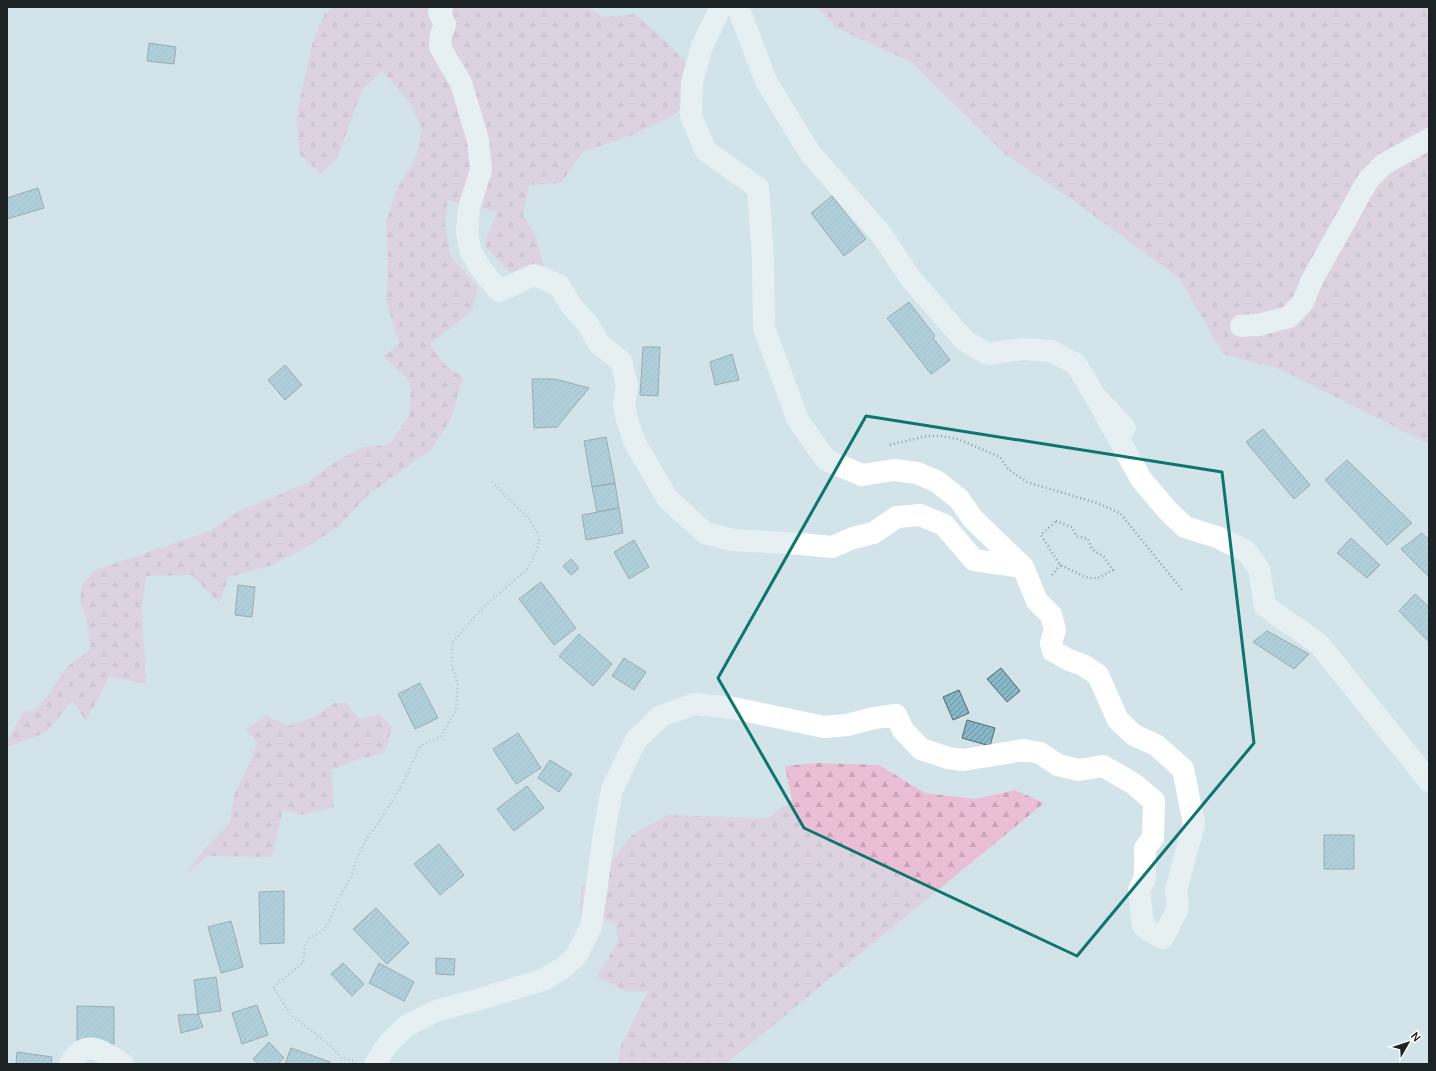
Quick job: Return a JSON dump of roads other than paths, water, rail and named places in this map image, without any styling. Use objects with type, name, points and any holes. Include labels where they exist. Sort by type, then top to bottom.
[{"type":"street","points":[[442,7],[439,12],[445,24],[441,36],[440,47],[461,83],[478,140],[481,170],[469,208],[466,233],[470,252],[498,291],[534,275],[559,285],[572,307],[588,324],[599,344],[621,361],[626,385],[624,404],[627,420],[635,443],[667,498],[705,533],[732,540],[832,547],[853,538],[873,532],[897,518],[920,515],[944,524],[974,560],[1023,567]]},
{"type":"street","points":[[375,1064],[387,1045],[406,1026],[436,1010],[487,997],[544,979],[563,968],[577,955],[591,927],[596,902],[604,827],[612,790],[636,740],[661,716],[695,704],[733,708],[824,727],[847,725],[874,718],[896,716],[903,730],[921,749],[948,758],[963,760],[1024,750],[1040,753],[1058,765],[1079,770],[1103,766],[1134,784],[1154,801],[1153,838],[1145,848],[1145,878],[1139,890],[1143,925],[1148,930],[1163,938],[1178,908],[1176,890],[1194,824],[1183,769],[1156,745],[1134,735],[1118,720],[1098,675],[1083,665],[1069,660],[1053,651],[1051,643],[1055,630],[1051,615],[1037,601],[1023,567],[973,519],[960,499],[936,481],[917,472],[894,470],[862,475],[826,460],[798,420],[764,328],[763,259],[758,188],[706,151],[691,116],[692,82],[702,46],[721,7]]},
{"type":"street","points":[[738,7],[766,81],[810,153],[881,234],[911,279],[956,331],[966,341],[988,354],[1022,349],[1051,351],[1076,364],[1142,478],[1168,510],[1184,527],[1217,537],[1246,551],[1259,569],[1265,606],[1319,644],[1429,781]]},
{"type":"street","points":[[1241,326],[1258,325],[1289,317],[1303,302],[1312,280],[1368,180],[1384,164],[1429,139]]},
{"type":"street","points":[[1095,396],[1126,428]]},
{"type":"street","points":[[70,1064],[78,1052],[86,1048],[102,1050],[123,1064]]}]
